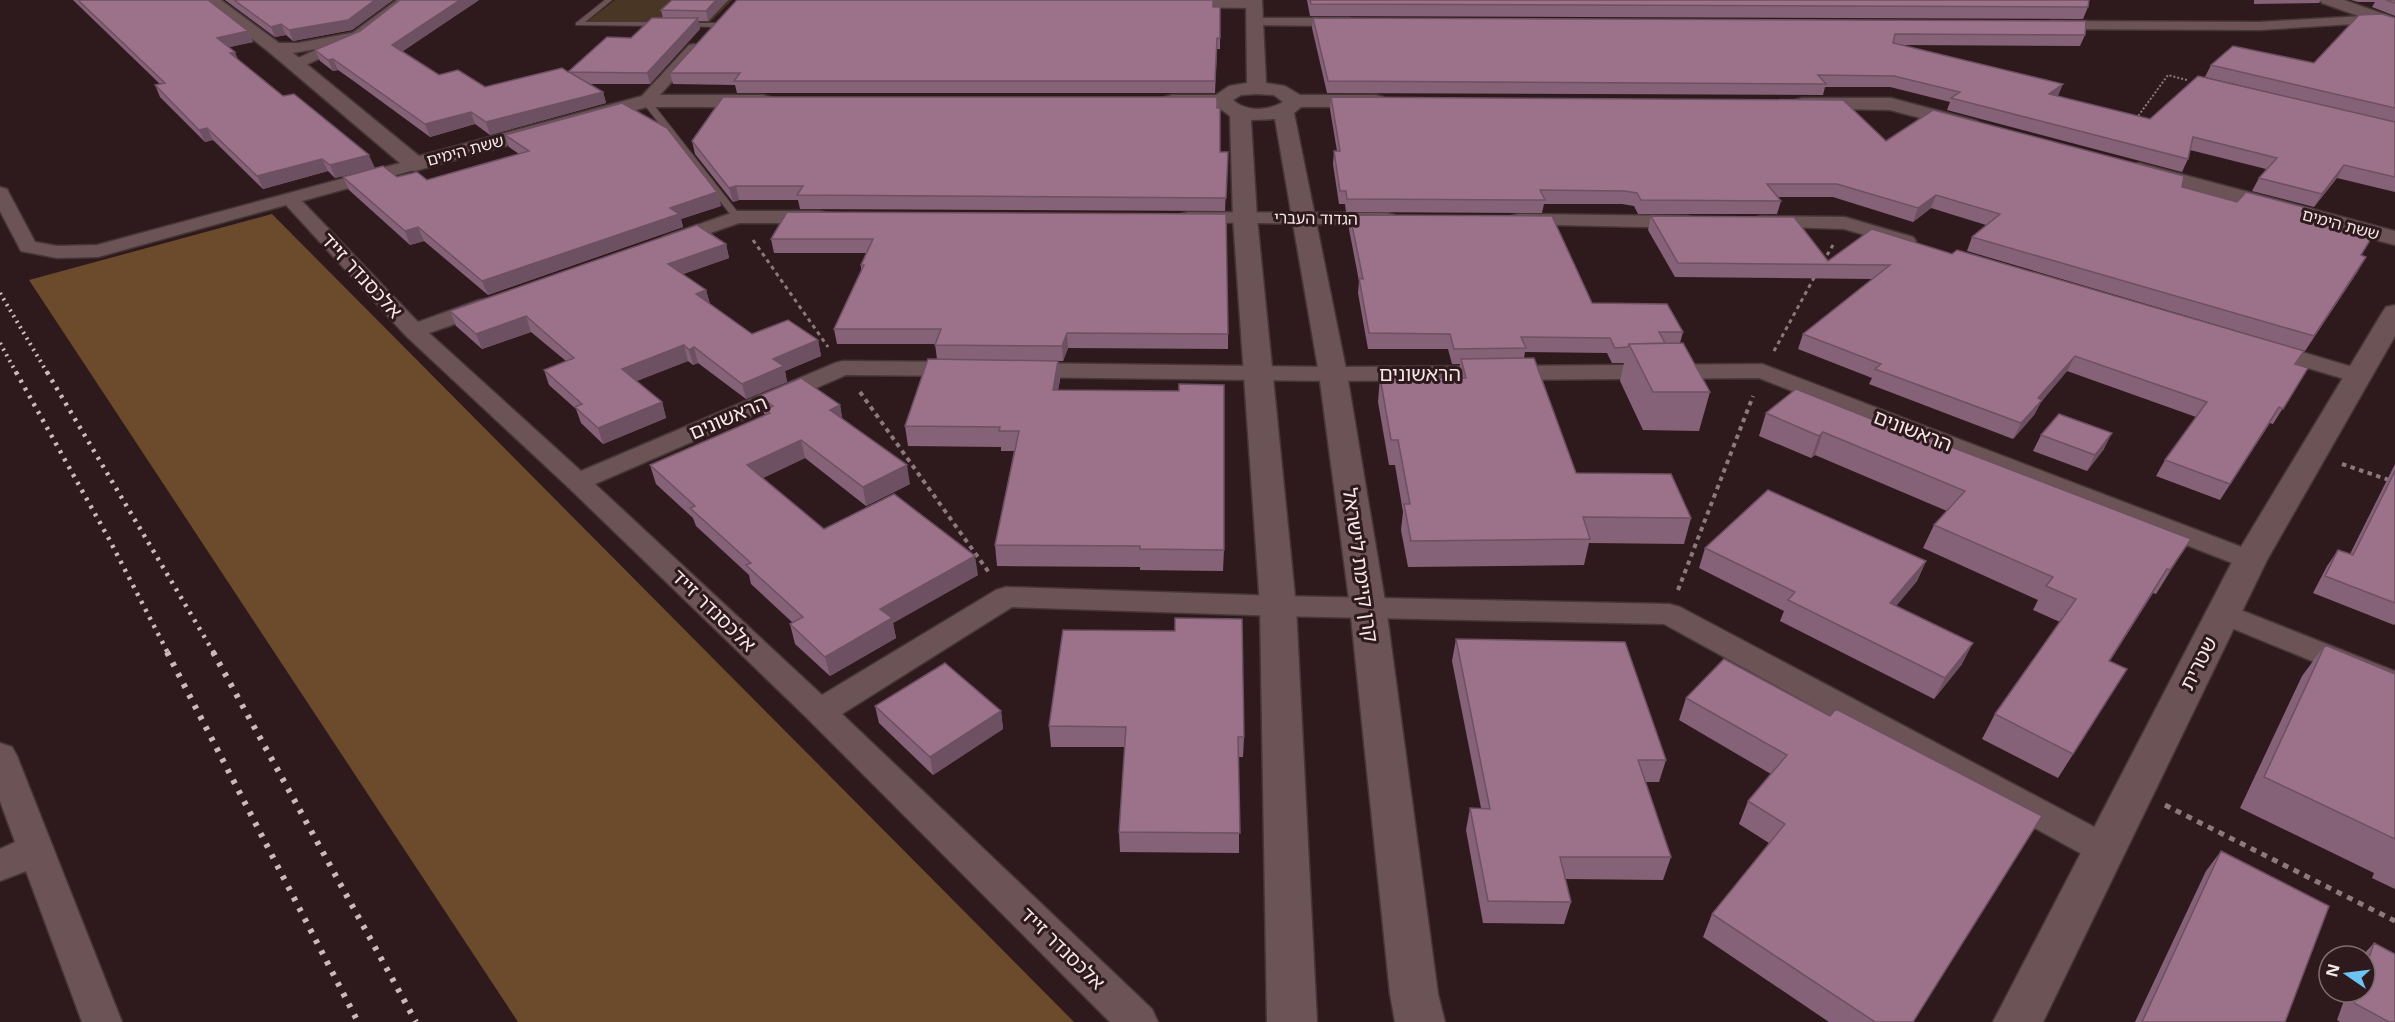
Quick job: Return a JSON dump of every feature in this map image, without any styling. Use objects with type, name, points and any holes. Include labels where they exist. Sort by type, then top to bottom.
[{"type":"street","points":[[211,0],[275,48],[415,164]]},
{"type":"street","points":[[294,65],[356,37],[405,0]]},
{"type":"street","points":[[2328,0],[2390,19]]},
{"type":"street","points":[[2359,0],[2390,19]]},
{"type":"street","points":[[1160,4],[1254,9],[1360,22]]},
{"type":"street","points":[[1254,9],[1240,100],[1245,218],[1278,606],[1292,1022]]},
{"type":"street","points":[[2034,25],[2260,26],[2390,19]]},
{"type":"street","points":[[646,101],[719,21]]},
{"type":"street","points":[[275,48],[298,48],[356,37]]},
{"type":"street","points":[[1152,101],[1240,100],[1278,90],[1292,97],[1288,106]]},
{"type":"street","points":[[1240,100],[1263,114],[1288,106],[1401,102]]},
{"type":"street","name":"ששת הימים","points":[[0,194],[28,248],[57,252],[98,251],[646,101],[788,101]]},
{"type":"street","points":[[1784,104],[1892,104],[1993,131]]},
{"type":"street","name":"קרן קיימת לישראל","points":[[1288,106],[1304,218],[1333,374],[1368,607],[1414,994],[1420,1022]]},
{"type":"street","name":"ששת הימים","points":[[2117,164],[2395,238]]},
{"type":"street","name":"אלכסנדר זייד","points":[[290,198],[414,331],[578,482],[820,712],[1138,1022]]},
{"type":"street","points":[[648,249],[737,217],[843,217]]},
{"type":"street","name":"הגדוד העברי","points":[[1174,218],[1410,219]]},
{"type":"street","points":[[1504,220],[1704,222]]},
{"type":"street","points":[[1739,222],[1845,223],[1924,247]]},
{"type":"street","points":[[414,331],[503,300]]},
{"type":"street","name":"שטרית","points":[[2018,1022],[2250,560],[2313,454],[2376,363],[2395,313]]},
{"type":"street","points":[[2244,342],[2376,363]]},
{"type":"street","name":"הראשונים","points":[[578,482],[843,368],[1333,374],[1762,371],[2250,560]]},
{"type":"street","points":[[820,712],[1006,597],[1278,606],[1669,614],[2104,849]]},
{"type":"street","points":[[2223,613],[2395,684]]},
{"type":"street","points":[[0,756],[102,1022]]},
{"type":"street","points":[[0,866],[36,849]]},
{"type":"lane","points":[[609,0],[578,24],[719,21]]},
{"type":"lane","points":[[646,101],[737,217]]},
{"type":"path","points":[[2133,123],[2168,75],[2187,80]]},
{"type":"path","points":[[737,217],[1006,597]]},
{"type":"path","points":[[1823,263],[1845,223]]},
{"type":"path","points":[[1669,614],[1762,371],[1817,273]]},
{"type":"path","points":[[2313,454],[2395,482]]},
{"type":"path","points":[[2134,789],[2395,921]]},
{"type":"shaded area","points":[[615,0],[732,0],[709,23],[588,21]]},
{"type":"shaded area","points":[[272,214],[1074,1022],[518,1022],[29,280]]},
{"type":"building","points":[[78,0],[208,0],[248,31],[217,38],[235,52],[230,53],[283,96],[294,94],[369,155],[330,165],[322,159],[257,176],[207,128],[199,130],[155,85],[165,83]]},
{"type":"building","points":[[234,0],[375,0],[348,20],[289,30],[281,24],[271,27]]},
{"type":"building","points":[[400,0],[460,0],[392,45],[439,75],[458,70],[485,87],[562,68],[568,72],[607,37],[631,38],[652,18],[698,18],[647,73],[569,72],[603,92],[486,122],[471,112],[425,124],[333,59],[328,60],[315,50],[360,31]]},
{"type":"building","points":[[672,0],[716,0],[706,11],[661,10]]},
{"type":"building","points":[[737,0],[1213,0],[1213,7],[1220,7],[1220,38],[1217,38],[1215,81],[734,81],[740,73],[670,73]]},
{"type":"building","points":[[1310,0],[2089,0],[2088,7],[1311,4]]},
{"type":"building","points":[[2382,14],[2395,18],[2395,108],[2211,65],[2233,46],[2314,63],[2359,15]]},
{"type":"building","points":[[1313,18],[2086,21],[2085,35],[1895,34],[1893,43],[2063,84],[2049,94],[2150,119],[2198,76],[2395,122],[2395,177],[2344,165],[2322,194],[2259,178],[2277,158],[2193,137],[2188,159],[1951,98],[1960,92],[1894,76],[1818,75],[1826,84],[1328,81]]},
{"type":"building","points":[[723,97],[1217,97],[1217,108],[1220,108],[1220,152],[1228,152],[1226,198],[797,195],[803,186],[736,186],[729,188],[692,141]]},
{"type":"building","points":[[1331,97],[1843,100],[1886,141],[1933,110],[2184,176],[2182,187],[2237,202],[2246,192],[2311,209],[2303,219],[2372,237],[2361,255],[2366,257],[2314,336],[1972,237],[2000,214],[1936,195],[1918,208],[1837,184],[1767,184],[1781,201],[1641,200],[1637,193],[1624,191],[1540,190],[1545,200],[1347,199],[1346,191],[1340,191],[1334,151],[1340,151]]},
{"type":"building","points":[[622,103],[667,128],[717,192],[670,208],[679,214],[482,281],[418,227],[405,231],[343,177],[383,166],[397,177],[417,172],[427,180],[529,151],[505,135]]},
{"type":"building","points":[[787,212],[1226,214],[1228,334],[1067,333],[1062,346],[935,345],[941,329],[834,329],[864,265],[861,265],[873,239],[771,239]]},
{"type":"building","points":[[1350,215],[1552,216],[1592,303],[1667,304],[1683,332],[1659,332],[1665,343],[1629,344],[1628,347],[1615,348],[1610,338],[1521,337],[1526,348],[1454,349],[1450,334],[1369,333],[1359,278],[1363,279]]},
{"type":"building","points":[[1651,216],[1794,217],[1828,261],[1872,229],[1952,254],[1957,250],[2304,351],[2295,364],[2308,368],[2283,409],[2279,407],[2230,484],[2165,460],[2207,402],[2075,356],[2038,398],[2042,400],[2021,423],[1875,369],[1881,364],[1803,334],[1890,265],[1678,263]]},
{"type":"building","points":[[697,225],[726,244],[668,264],[706,290],[696,294],[752,334],[788,320],[818,340],[773,359],[784,366],[742,384],[694,347],[689,350],[684,345],[622,369],[662,402],[598,428],[575,407],[582,404],[544,370],[574,358],[526,316],[476,334],[450,311]]},
{"type":"building","points":[[1683,343],[1710,392],[1653,392],[1629,344]]},
{"type":"building","points":[[1534,358],[1576,473],[1671,474],[1691,518],[1583,517],[1590,539],[1411,541],[1404,504],[1410,504],[1398,440],[1391,440],[1380,377],[1466,378],[1461,359]]},
{"type":"building","points":[[928,359],[1058,361],[1053,390],[1179,391],[1179,384],[1224,385],[1224,550],[1140,549],[1140,546],[995,545],[1019,431],[999,431],[1000,427],[905,426]]},
{"type":"building","points":[[801,378],[840,405],[830,410],[907,465],[863,487],[801,440],[747,465],[824,529],[894,494],[975,556],[880,609],[892,618],[825,657],[790,624],[803,617],[746,565],[751,563],[690,508],[695,506],[650,465],[770,413],[766,409],[773,406],[759,396]]},
{"type":"building","points":[[1796,389],[2191,539],[2170,570],[2167,569],[2109,661],[2127,669],[2073,754],[1995,714],[2076,599],[2046,586],[2053,577],[1934,525],[1965,491],[1823,432],[1819,436],[1766,413]]},
{"type":"building","points":[[2059,414],[2112,433],[2095,455],[2041,435]]},
{"type":"building","points":[[2395,471],[2395,603],[2325,576],[2338,550],[2353,555]]},
{"type":"building","points":[[1768,490],[1926,561],[1890,603],[1973,643],[1945,678],[1788,600],[1795,592],[1705,548]]},
{"type":"building","points":[[1175,618],[1242,619],[1244,737],[1238,737],[1240,833],[1119,832],[1126,727],[1049,726],[1063,630],[1175,631]]},
{"type":"building","points":[[1456,639],[1625,642],[1666,760],[1638,760],[1671,857],[1560,857],[1571,902],[1488,901],[1470,808],[1490,809]]},
{"type":"building","points":[[2325,645],[2395,674],[2395,839],[2264,777]]},
{"type":"building","points":[[1724,659],[1830,716],[1836,709],[2042,816],[1913,1022],[1875,1022],[1712,914],[1785,824],[1748,801],[1787,755],[1686,698]]},
{"type":"building","points":[[945,663],[1001,711],[930,757],[875,706]]},
{"type":"building","points":[[2221,851],[2329,906],[2285,1022],[2142,1022]]},
{"type":"building","points":[[2377,945],[2395,954],[2395,1022],[2389,1022],[2356,1004],[2377,1004]]},
{"type":"railway","points":[[0,293],[48,374]]},
{"type":"railway","points":[[0,343],[17,374]]},
{"type":"railway","points":[[16,372],[109,539],[168,653]]},
{"type":"railway","points":[[47,372],[214,653]]},
{"type":"railway","points":[[167,652],[358,1022]]},
{"type":"railway","points":[[213,652],[416,1022]]}]
